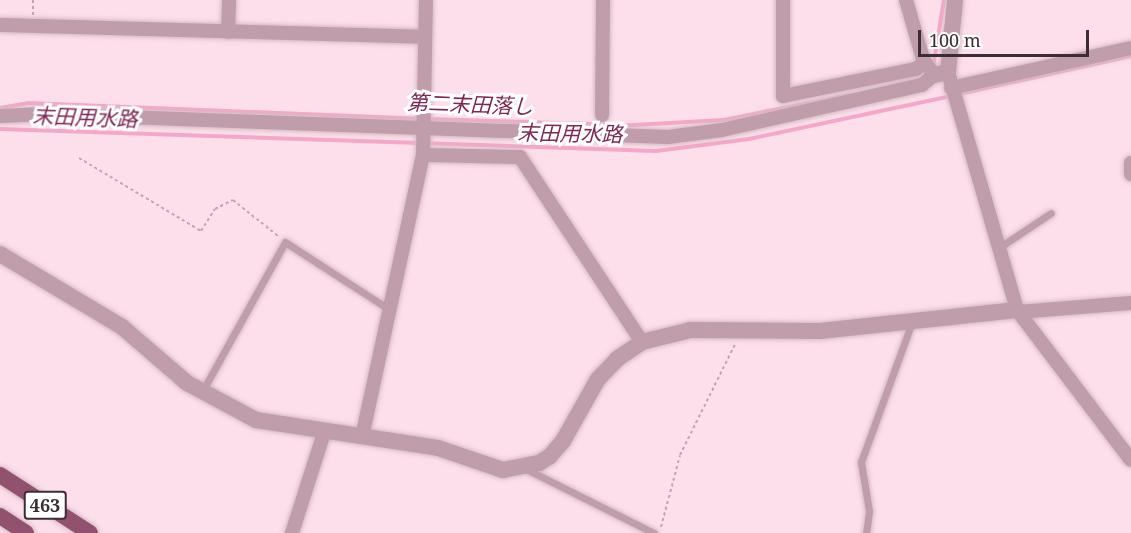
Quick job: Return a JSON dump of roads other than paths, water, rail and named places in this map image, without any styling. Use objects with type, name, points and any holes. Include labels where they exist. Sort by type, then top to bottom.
[{"type":"highway","name":"463","points":[[0,475],[83,530]]},
{"type":"highway","name":"463","points":[[0,516],[26,533]]},
{"type":"street","points":[[228,32],[229,0]]},
{"type":"street","points":[[362,437],[423,155],[426,0]]},
{"type":"street","points":[[602,115],[603,0]]},
{"type":"street","points":[[783,0],[783,96],[916,69],[939,74],[1131,48]]},
{"type":"street","points":[[906,0],[939,74],[1000,247],[1018,311],[1131,460]]},
{"type":"street","points":[[0,116],[423,127],[668,137],[722,130],[922,85],[939,74],[955,0]]},
{"type":"street","points":[[0,25],[425,37]]},
{"type":"street","points":[[423,155],[520,157],[642,342]]},
{"type":"street","points":[[1131,164],[1131,174]]},
{"type":"street","points":[[0,254],[121,326],[187,383],[256,420],[324,433],[438,448],[503,470],[539,463],[558,448],[598,379],[616,359],[642,342],[690,330],[743,328],[820,331],[913,319],[1131,303]]},
{"type":"street","points":[[292,533],[324,433]]},
{"type":"lane","points":[[1000,247],[1051,213]]},
{"type":"lane","points":[[202,392],[285,242],[390,310]]},
{"type":"lane","points":[[866,533],[870,511],[861,462],[913,319]]},
{"type":"lane","points":[[521,467],[654,533]]},
{"type":"waterway","name":"第二末田落し","points":[[933,67],[944,0]]},
{"type":"waterway","name":"末田用水路","points":[[959,94],[1131,56]]},
{"type":"waterway","name":"第二末田落し","points":[[427,119],[634,125],[724,120],[849,95]]},
{"type":"waterway","name":"末田用水路","points":[[0,129],[656,151],[749,139],[952,96]]},
{"type":"waterway","name":"第二末田落し","points":[[0,108],[28,103],[419,119]]}]
